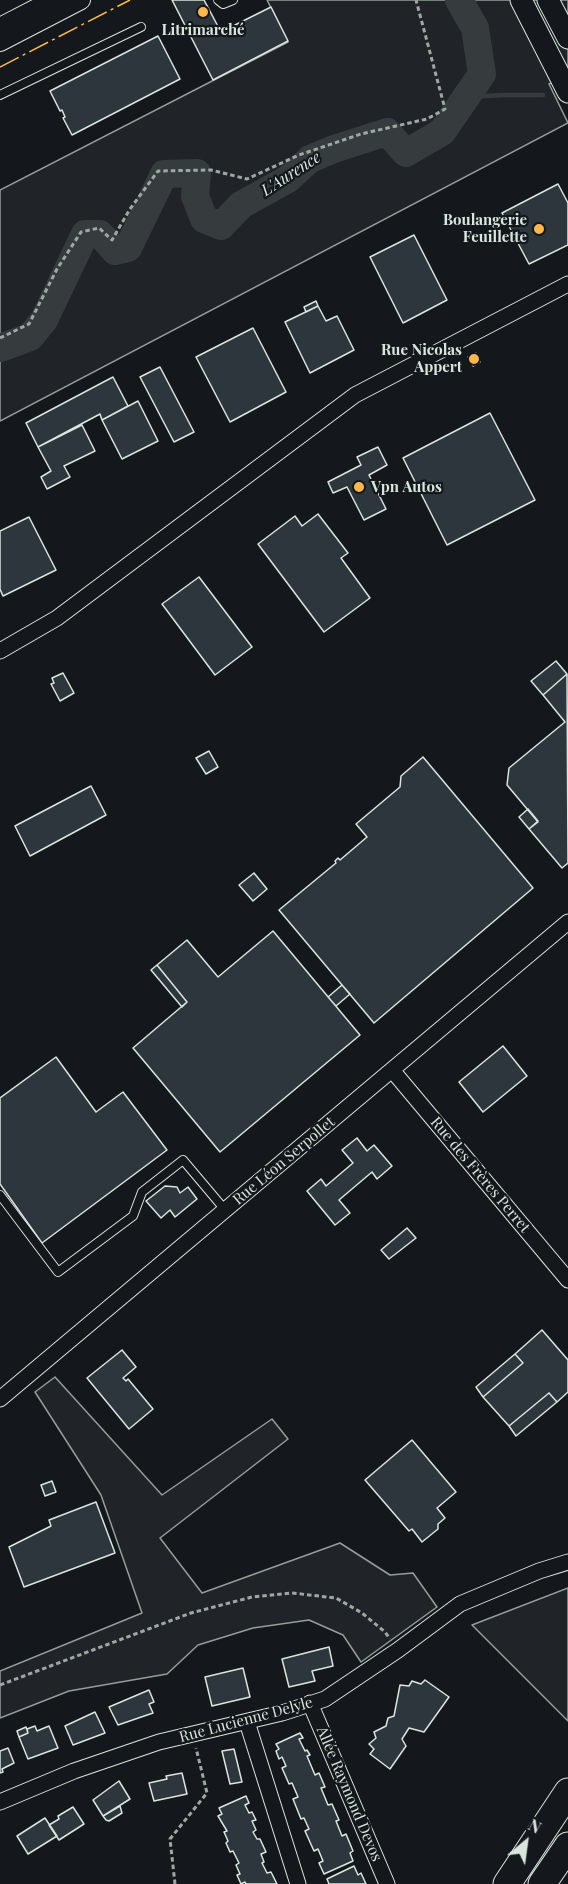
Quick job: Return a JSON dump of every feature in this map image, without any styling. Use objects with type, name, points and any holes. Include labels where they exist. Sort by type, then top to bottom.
[{"type":"highway","points":[[507,1884],[568,1792]]},
{"type":"highway","points":[[542,1884],[568,1846]]},
{"type":"main road","points":[[521,0],[568,92]]},
{"type":"main road","points":[[548,0],[568,38]]},
{"type":"street","points":[[0,27],[52,0]]},
{"type":"street","points":[[0,42],[81,0]]},
{"type":"street","points":[[0,651],[57,618],[355,395],[568,284]]},
{"type":"street","name":"Rue Léon Serpollet","points":[[0,1399],[568,922]]},
{"type":"street","name":"Rue des Frères Perret","points":[[392,1070],[568,1280]]},
{"type":"street","name":"Rue Lucienne Delyle","points":[[0,1802],[74,1771],[159,1742],[247,1722],[325,1699],[398,1650],[460,1604],[539,1571],[568,1562]]},
{"type":"street","name":"Allée Raymond Devos","points":[[310,1703],[387,1884]]},
{"type":"street","points":[[247,1722],[298,1884]]},
{"type":"lane","points":[[218,0],[223,4],[233,0]]},
{"type":"lane","points":[[0,95],[141,27]]},
{"type":"lane","points":[[0,1194],[58,1272],[133,1216],[142,1192],[183,1160],[226,1211]]},
{"type":"path","points":[[0,338],[29,324],[57,268],[81,232],[99,228],[112,240],[130,209],[158,171],[211,170],[247,179],[299,155],[361,134],[427,119],[445,109],[416,0]]},
{"type":"path","points":[[0,1685],[191,1613],[252,1597],[292,1593],[336,1598],[362,1613],[385,1632],[398,1650]]},
{"type":"path","points":[[175,1884],[170,1839],[207,1793],[194,1740]]},
{"type":"shaded area","points":[[267,0],[568,0],[568,75],[549,84],[568,123],[0,421],[0,190],[288,42]]},
{"type":"shaded area","points":[[55,1377],[162,1495],[272,1419],[288,1439],[160,1538],[202,1593],[340,1543],[390,1575],[413,1573],[437,1607],[361,1662],[343,1635],[309,1620],[253,1628],[198,1645],[167,1674],[69,1691],[0,1718],[0,1671],[142,1613],[101,1495],[35,1392]]},
{"type":"shaded area","points":[[568,1588],[568,1721],[472,1625]]},
{"type":"building","points":[[172,0],[204,0],[221,32],[271,7],[288,41],[213,80]]},
{"type":"building","points":[[158,36],[180,79],[72,135],[63,118],[65,117],[62,110],[60,111],[50,91]]},
{"type":"building","name":"Boulangerie Feuillette","points":[[558,184],[568,203],[568,245],[529,264],[502,213]]},
{"type":"building","points":[[414,235],[447,300],[403,323],[370,257]]},
{"type":"building","points":[[316,301],[318,306],[306,312],[304,307]]},
{"type":"building","points":[[318,306],[326,321],[337,316],[354,350],[310,373],[285,322]]},
{"type":"building","points":[[253,328],[286,392],[230,422],[196,357]]},
{"type":"building","name":"Rue Nicolas Appert","points":[[476,353],[480,362],[473,366],[468,357]]},
{"type":"building","points":[[160,367],[194,432],[174,442],[140,377]]},
{"type":"building","points":[[113,377],[128,406],[102,420],[100,414],[38,447],[26,423]]},
{"type":"building","points":[[138,401],[158,441],[122,459],[102,420]]},
{"type":"building","points":[[490,413],[535,500],[447,545],[403,458]]},
{"type":"building","points":[[82,425],[95,451],[64,466],[70,477],[47,489],[41,477],[51,471],[38,447]]},
{"type":"building","points":[[378,447],[387,465],[369,475],[386,509],[364,520],[347,487],[333,493],[328,482],[361,465],[357,457]]},
{"type":"building","points":[[318,514],[348,553],[341,558],[370,598],[324,632],[258,544],[295,516],[302,526]]},
{"type":"building","points":[[29,517],[56,570],[3,596],[0,589],[0,531]]},
{"type":"building","points":[[199,577],[252,647],[215,675],[162,604]]},
{"type":"building","points":[[556,661],[567,674],[543,695],[531,681]]},
{"type":"building","points":[[63,673],[74,693],[60,701],[51,684],[54,683],[52,678]]},
{"type":"building","points":[[567,674],[568,863],[562,868],[529,829],[538,822],[507,785],[509,768],[565,722],[543,695]]},
{"type":"building","points":[[209,751],[218,767],[206,774],[196,758]]},
{"type":"building","points":[[423,757],[533,888],[374,1023],[279,910],[336,863],[338,858],[340,860],[367,837],[356,824],[400,787],[401,776]]},
{"type":"building","points":[[91,786],[106,815],[30,856],[15,826]]},
{"type":"building","points":[[528,809],[538,821],[529,829],[519,817]]},
{"type":"building","points":[[254,873],[267,889],[253,901],[239,885]]},
{"type":"building","points":[[273,931],[360,1035],[220,1152],[133,1048],[187,1002],[157,965],[187,940],[218,977]]},
{"type":"building","points":[[157,965],[187,1002],[182,1007],[151,970]]},
{"type":"building","points":[[342,985],[350,994],[336,1006],[328,997]]},
{"type":"building","points":[[503,1046],[527,1076],[483,1112],[459,1082]]},
{"type":"building","points":[[56,1057],[96,1112],[123,1092],[167,1150],[42,1243],[0,1184],[0,1098]]},
{"type":"building","points":[[357,1138],[367,1151],[374,1145],[392,1166],[377,1179],[372,1172],[339,1200],[350,1213],[335,1225],[307,1191],[321,1179],[326,1186],[353,1163],[342,1150]]},
{"type":"building","points":[[165,1186],[177,1187],[180,1193],[188,1187],[197,1199],[175,1217],[170,1210],[161,1218],[146,1201]]},
{"type":"building","points":[[407,1228],[416,1238],[389,1259],[381,1250]]},
{"type":"building","points":[[542,1330],[568,1360],[568,1392],[557,1402],[549,1393],[509,1426],[483,1397],[523,1363],[515,1354]]},
{"type":"building","points":[[122,1350],[136,1367],[123,1378],[126,1381],[128,1379],[153,1409],[129,1429],[87,1378]]},
{"type":"building","points":[[515,1354],[523,1363],[483,1397],[476,1387]]},
{"type":"building","points":[[549,1393],[557,1402],[516,1436],[509,1426]]},
{"type":"building","points":[[412,1440],[456,1492],[437,1508],[445,1518],[438,1524],[438,1529],[422,1542],[412,1529],[409,1531],[365,1480]]},
{"type":"building","points":[[52,1481],[56,1492],[45,1496],[41,1485]]},
{"type":"building","points":[[96,1502],[115,1553],[24,1587],[9,1547],[51,1526],[49,1520]]},
{"type":"building","points":[[329,1647],[333,1666],[312,1671],[315,1681],[289,1687],[282,1659]]},
{"type":"building","points":[[243,1668],[250,1697],[212,1706],[205,1677]]},
{"type":"building","points":[[425,1680],[449,1697],[424,1732],[409,1728],[402,1739],[406,1746],[390,1769],[370,1754],[374,1749],[369,1744],[376,1738],[374,1732],[386,1726],[388,1718],[394,1716],[400,1685],[409,1686],[412,1681],[421,1684]]},
{"type":"building","points":[[149,1690],[154,1702],[149,1704],[153,1713],[118,1725],[109,1707]]},
{"type":"building","points":[[95,1712],[105,1733],[73,1745],[65,1726]]},
{"type":"building","points":[[35,1726],[37,1731],[49,1726],[58,1748],[28,1759],[19,1737],[28,1733],[27,1729]]},
{"type":"building","points":[[26,1727],[28,1733],[19,1737],[17,1731]]},
{"type":"building","points":[[300,1733],[303,1738],[299,1739],[305,1751],[307,1750],[310,1755],[307,1756],[315,1775],[319,1773],[325,1787],[321,1788],[328,1805],[332,1804],[339,1820],[336,1821],[342,1836],[346,1834],[353,1851],[350,1853],[353,1861],[324,1874],[319,1863],[323,1861],[318,1849],[314,1851],[305,1831],[309,1829],[304,1818],[301,1819],[293,1799],[298,1797],[282,1768],[286,1766],[282,1757],[279,1759],[276,1751],[279,1749],[276,1744]]},
{"type":"building","points":[[8,1748],[14,1763],[2,1769],[3,1772],[0,1773],[0,1751]]},
{"type":"building","points":[[234,1749],[242,1782],[230,1784],[222,1751]]},
{"type":"building","points":[[182,1773],[187,1794],[154,1801],[149,1783]]},
{"type":"building","points":[[119,1781],[130,1799],[103,1816],[93,1800]]},
{"type":"building","points":[[246,1796],[249,1803],[245,1805],[256,1820],[252,1821],[256,1830],[253,1832],[257,1839],[260,1839],[266,1852],[261,1854],[264,1862],[262,1863],[267,1873],[271,1872],[277,1884],[246,1884],[245,1882],[241,1884],[237,1875],[240,1874],[236,1865],[239,1863],[233,1851],[230,1852],[224,1832],[227,1831],[218,1816],[222,1814],[219,1808]]},
{"type":"building","points":[[120,1806],[122,1813],[109,1821],[106,1820],[103,1816]]},
{"type":"building","points":[[73,1807],[84,1824],[59,1840],[49,1825]]},
{"type":"building","points":[[45,1818],[57,1836],[28,1854],[17,1836]]},
{"type":"building","points":[[354,1866],[358,1875],[361,1873],[366,1884],[329,1884],[327,1879]]},
{"type":"waterway","name":"L'Aurence","points":[[0,348],[30,337],[44,320],[85,234],[100,234],[115,251],[128,248],[164,174],[197,173],[195,196],[204,219],[221,226],[241,205],[288,179],[310,159],[387,132],[406,153],[442,132],[482,74],[475,28],[459,0]]},
{"type":"waterway","points":[[466,97],[543,95]]},
{"type":"power","points":[[0,67],[130,0]]},
{"type":"place","name":"Litrimarché","points":[[203,12]]},
{"type":"place","name":"Boulangerie Feuillette","points":[[539,229]]},
{"type":"place","name":"Rue Nicolas Appert","points":[[474,359]]},
{"type":"place","name":"Vpn Autos","points":[[359,487]]}]
